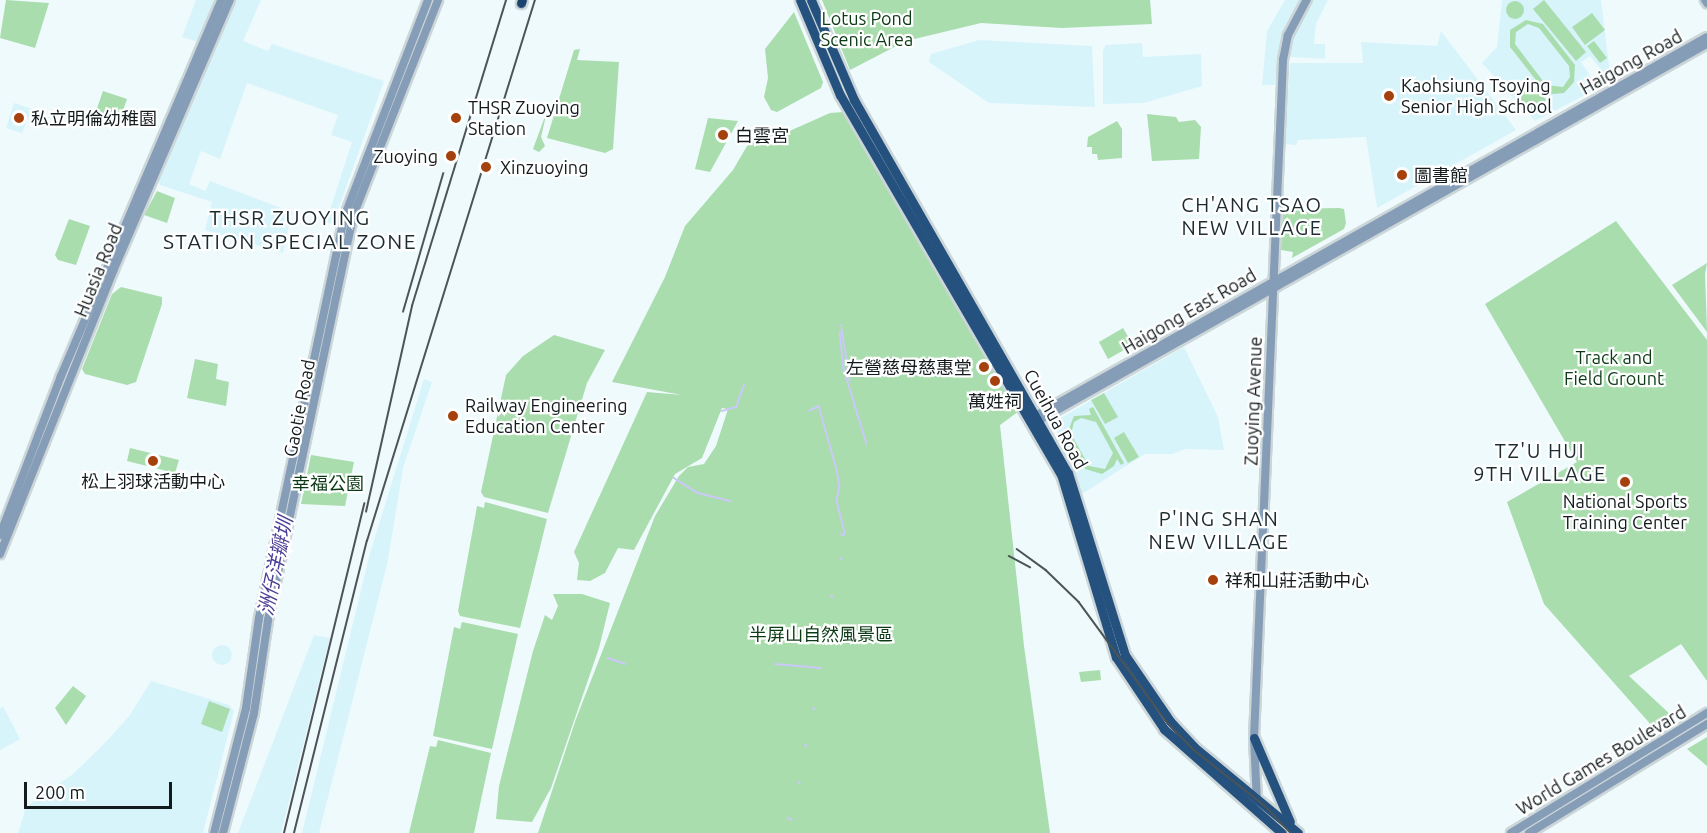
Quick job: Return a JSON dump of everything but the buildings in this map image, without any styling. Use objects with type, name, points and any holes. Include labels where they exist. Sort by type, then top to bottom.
[{"type":"main road","name":"Cueihua Road","points":[[800,0],[840,95],[1035,419],[1070,496],[1116,657],[1164,729],[1189,754],[1258,808],[1282,833]]},
{"type":"main road","name":"Cueihua Road","points":[[812,0],[854,100],[1077,495],[1125,655],[1178,730],[1256,794],[1295,830]]},
{"type":"main road","points":[[1254,738],[1295,830]]},
{"type":"street","name":"Huasia Road","points":[[0,534],[57,384],[221,0]]},
{"type":"street","name":"Huasia Road","points":[[0,554],[114,269],[230,0]]},
{"type":"street","name":"Gaotie Road","points":[[214,833],[246,708],[259,618],[345,214],[428,0]]},
{"type":"street","name":"Gaotie Road","points":[[223,833],[254,714],[268,620],[353,216],[438,0]]},
{"type":"street","name":"Zuoying Avenue","points":[[1258,808],[1254,738],[1285,43],[1307,0]]},
{"type":"street","name":"Haigong Road","points":[[1478,170],[1707,37]]},
{"type":"street","name":"Haigong Road","points":[[1273,283],[1707,44]]},
{"type":"street","name":"Haigong East Road","points":[[1035,419],[1273,283]]},
{"type":"street","name":"World Games Boulevard","points":[[1511,833],[1707,713]]},
{"type":"street","name":"World Games Boulevard","points":[[1529,833],[1707,724]]},
{"type":"shaded area","points":[[196,0],[261,0],[243,41],[268,51],[272,44],[384,81],[333,224],[326,222],[352,142],[331,135],[338,115],[247,83],[220,159],[201,151],[189,184],[205,191],[210,181],[292,212],[283,253],[205,230],[212,202],[160,185],[158,179],[186,115],[173,109],[199,42],[182,37]]},
{"type":"shaded area","points":[[1285,0],[1328,0],[1316,24],[1314,44],[1325,44],[1325,59],[1278,56],[1277,85],[1262,85],[1267,31]]},
{"type":"shaded area","name":"Kaohsiung Tsoying Senior High School","points":[[1502,0],[1601,0],[1611,82],[1590,56],[1581,62],[1591,77],[1585,82],[1591,92],[1535,121],[1482,63],[1497,47]]},
{"type":"shaded area","name":"Kaohsiung Tsoying Senior High School","points":[[1441,31],[1516,130],[1377,208],[1366,137],[1298,140],[1296,145],[1284,144],[1290,63],[1363,63],[1361,42],[1437,46]]},
{"type":"shaded area","points":[[979,40],[1092,46],[1095,107],[989,103],[929,62],[931,54]]},
{"type":"shaded area","points":[[1142,43],[1143,57],[1201,54],[1202,86],[1144,103],[1103,104],[1103,50],[1106,45]]},
{"type":"shaded area","name":"私立明倫幼稚園","points":[[14,103],[32,109],[22,133],[6,128]]},
{"type":"shaded area","points":[[1184,347],[1218,417],[1224,450],[1185,449],[1172,454],[1145,454],[1082,494],[1057,438],[1057,420]]},
{"type":"shaded area","points":[[424,379],[432,382],[403,468],[388,560],[319,833],[302,833],[370,553]]},
{"type":"shaded area","points":[[314,635],[330,638],[281,833],[238,833]]},
{"type":"shaded area","points":[[222,645],[229,648],[232,655],[229,662],[222,665],[215,662],[212,655],[215,648]]},
{"type":"shaded area","points":[[151,681],[229,705],[234,711],[203,833],[18,833],[26,807],[73,774],[105,743],[130,715]]},
{"type":"shaded area","points":[[3,706],[20,739],[0,750],[0,709]]},
{"type":"green space","points":[[6,0],[49,3],[35,48],[0,38]]},
{"type":"green space","name":"Lotus Pond Scenic Area","points":[[822,0],[1150,0],[1152,24],[1062,28],[981,23],[906,41],[850,70]]},
{"type":"green space","points":[[1544,0],[1586,52],[1576,61],[1533,9]]},
{"type":"green space","points":[[1515,1],[1523,6],[1524,10],[1519,18],[1515,19],[1507,14],[1506,10],[1511,2]]},
{"type":"green space","points":[[794,12],[823,82],[821,88],[777,112],[771,110],[764,97],[768,78],[765,49]]},
{"type":"green space","points":[[1592,13],[1605,30],[1585,45],[1572,27]]},
{"type":"green space","points":[[1526,20],[1543,24],[1575,65],[1574,82],[1564,93],[1553,94],[1543,89],[1510,47],[1510,30]],"holes":[[[1528,24],[1539,28],[1569,66],[1570,77],[1563,87],[1546,85],[1515,44],[1516,32]]]},
{"type":"green space","points":[[1594,41],[1607,58],[1600,63],[1587,46]]},
{"type":"green space","points":[[580,49],[577,60],[619,62],[613,149],[605,153],[547,138],[574,50]]},
{"type":"green space","points":[[1530,79],[1546,100],[1529,113],[1513,92]]},
{"type":"green space","points":[[103,91],[127,99],[119,122],[95,114]]},
{"type":"green space","points":[[547,111],[541,137],[545,146],[539,152],[533,149]]},
{"type":"green space","name":"半屏山自然風景區","points":[[843,112],[955,301],[1023,408],[1000,425],[1024,646],[1050,833],[538,833],[576,719],[655,516],[679,476],[688,467],[704,464],[716,446],[728,409],[722,408],[702,458],[675,474],[634,550],[618,548],[605,573],[590,581],[577,580],[579,563],[574,552],[647,392],[682,395],[612,382],[665,277],[685,226],[733,170],[747,146],[754,138],[785,133],[830,113]]},
{"type":"green space","points":[[1147,114],[1176,117],[1179,122],[1195,120],[1201,127],[1199,159],[1152,161]]},
{"type":"green space","points":[[708,118],[738,121],[710,172],[695,169]]},
{"type":"green space","points":[[1117,121],[1122,129],[1122,158],[1098,160],[1097,154],[1092,154],[1092,147],[1087,147],[1088,137]]},
{"type":"green space","points":[[157,191],[175,198],[167,223],[144,215]]},
{"type":"green space","points":[[1283,209],[1344,209],[1346,223],[1344,229],[1292,258],[1293,252],[1281,250]]},
{"type":"green space","points":[[69,219],[90,226],[76,265],[58,260],[55,255]]},
{"type":"green space","name":"National Sports Training Center","points":[[1616,221],[1707,340],[1707,681],[1681,644],[1629,676],[1672,716],[1653,727],[1544,604],[1507,502],[1577,462],[1485,304]]},
{"type":"green space","points":[[1707,263],[1705,274],[1707,332],[1672,285]]},
{"type":"green space","points":[[121,287],[162,297],[162,304],[136,382],[127,385],[85,374],[82,369],[112,294]]},
{"type":"green space","points":[[1123,328],[1133,345],[1108,359],[1099,342]]},
{"type":"green space","points":[[554,335],[605,350],[587,383],[548,513],[484,497],[481,492],[506,375],[523,356]]},
{"type":"green space","points":[[195,359],[218,364],[216,379],[229,382],[226,406],[187,398]]},
{"type":"green space","points":[[1104,393],[1118,417],[1105,424],[1091,400]]},
{"type":"green space","points":[[1093,407],[1124,463],[1121,465],[1117,459],[1114,466],[1102,474],[1085,469],[1067,434],[1074,416],[1091,415],[1089,409]],"holes":[[[1081,418],[1096,422],[1113,453],[1105,469],[1089,466],[1071,434],[1074,422]]]},
{"type":"green space","points":[[1124,432],[1139,457],[1128,463],[1114,438]]},
{"type":"green space","name":"松上羽球活動中心","points":[[130,448],[179,460],[175,473],[127,461]]},
{"type":"green space","name":"幸福公園","points":[[311,455],[354,462],[345,506],[301,504]]},
{"type":"green space","points":[[485,502],[547,519],[520,628],[460,616],[458,611],[477,506],[484,508]]},
{"type":"green space","points":[[553,594],[582,594],[610,603],[599,648],[551,788],[532,822],[496,819],[499,786],[533,651],[545,615],[552,620],[558,606]]},
{"type":"green space","points":[[462,622],[518,634],[492,749],[433,736],[454,627],[460,629]]},
{"type":"green space","points":[[1100,670],[1101,680],[1081,682],[1079,672]]},
{"type":"green space","points":[[73,686],[86,696],[66,725],[55,708]]},
{"type":"green space","points":[[209,701],[230,709],[222,732],[201,724]]},
{"type":"green space","points":[[1707,737],[1707,766],[1687,749]]},
{"type":"green space","points":[[438,740],[491,753],[474,833],[409,833],[430,746],[436,747]]},
{"type":"waterway","points":[[842,329],[850,380]]},
{"type":"waterway","name":"洲仔洋瓣圳","points":[[307,415],[324,330]]},
{"type":"waterway","points":[[840,332],[844,369],[867,444]]},
{"type":"waterway","points":[[722,411],[736,407],[744,385]]},
{"type":"waterway","points":[[809,411],[819,406],[837,470],[840,487],[837,501],[845,533]]},
{"type":"waterway","points":[[674,478],[698,493],[731,501]]},
{"type":"waterway","name":"洲仔洋瓣圳","points":[[261,630],[271,588]]},
{"type":"waterway","name":"洲仔洋瓣圳","points":[[254,684],[257,656]]},
{"type":"waterway","points":[[608,658],[625,664]]},
{"type":"waterway","points":[[775,664],[821,668]]},
{"type":"waterway","name":"洲仔洋瓣圳","points":[[243,736],[245,725]]},
{"type":"waterway","name":"洲仔洋瓣圳","points":[[219,833],[240,746]]},
{"type":"waterway","points":[[788,818],[792,820]]},
{"type":"railway","points":[[366,512],[412,306],[506,0]]},
{"type":"railway","points":[[294,833],[367,541],[535,0]]},
{"type":"railway","points":[[403,312],[443,174]]},
{"type":"railway","points":[[284,833],[364,504]]},
{"type":"railway","points":[[1017,549],[1046,570],[1079,602],[1166,721],[1194,750],[1264,805],[1291,833]]},
{"type":"railway","points":[[1009,556],[1030,567]]},
{"type":"place","name":"Kaohsiung Tsoying Senior High School","points":[[1389,96]]},
{"type":"place","name":"私立明倫幼稚園","points":[[19,118]]},
{"type":"place","name":"THSR Zuoying Station","points":[[456,118]]},
{"type":"place","name":"白雲宮","points":[[723,135]]},
{"type":"place","name":"Zuoying","points":[[451,156]]},
{"type":"place","name":"Xinzuoying","points":[[486,167]]},
{"type":"place","name":"圖書館","points":[[1402,175]]},
{"type":"place","name":"左營慈母慈惠堂","points":[[984,367]]},
{"type":"place","name":"萬姓祠","points":[[995,381]]},
{"type":"place","name":"Railway Engineering Education Center","points":[[453,416]]},
{"type":"place","name":"松上羽球活動中心","points":[[153,461]]},
{"type":"place","name":"National Sports Training Center","points":[[1625,482]]},
{"type":"place","name":"祥和山莊活動中心","points":[[1213,580]]},
{"type":"district","name":"CH'ANG TSAO NEW VILLAGE","points":[[1252,216]]},
{"type":"district","name":"THSR ZUOYING STATION SPECIAL ZONE","points":[[290,229]]},
{"type":"district","name":"TZ'U HUI 9TH VILLAGE","points":[[1540,462]]},
{"type":"district","name":"P'ING SHAN NEW VILLAGE","points":[[1219,530]]},
{"type":"park label","name":"Track and Field Grount","points":[[1614,368]]}]
